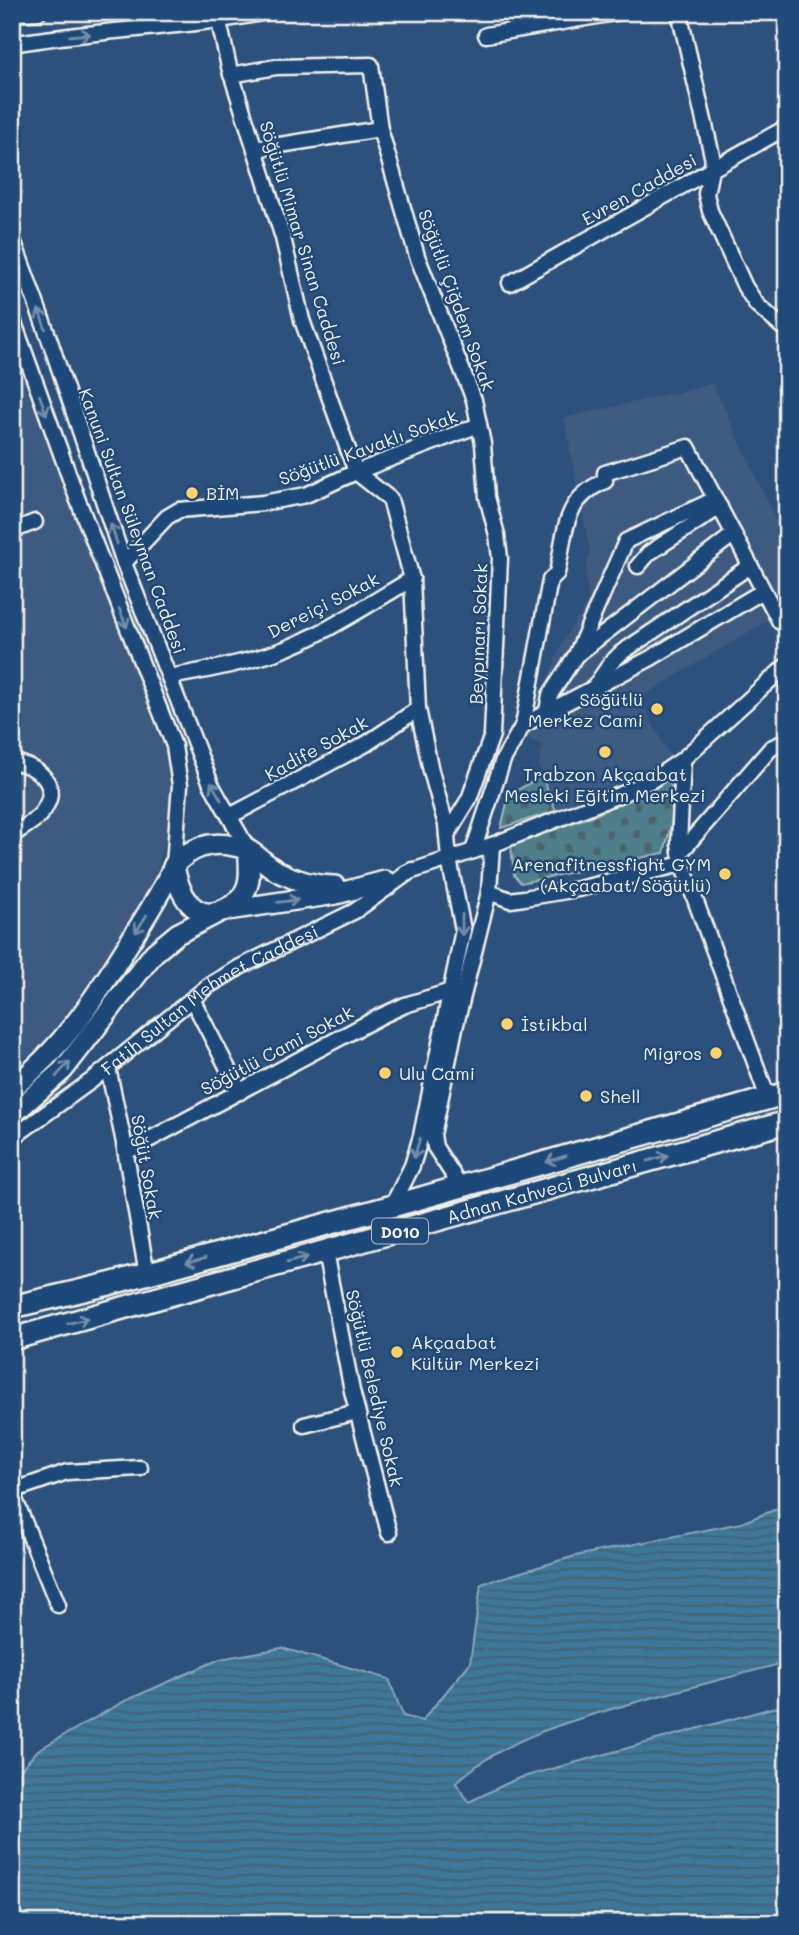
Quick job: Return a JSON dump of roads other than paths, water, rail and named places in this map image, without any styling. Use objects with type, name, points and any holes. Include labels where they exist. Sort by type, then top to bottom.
[{"type":"highway","name":"Adnan Kahveci Bulvarı","points":[[12,1307],[147,1274],[778,1095]]},
{"type":"highway","name":"Adnan Kahveci Bulvarı","points":[[12,1339],[787,1122]]},
{"type":"main road","name":"Fatih Sultan Mehmet Caddesi","points":[[12,1088],[60,1044],[110,973],[164,888],[174,865],[189,852],[205,844],[229,845],[249,851],[276,870],[311,884],[336,886],[385,881]]},
{"type":"main road","name":"Fatih Sultan Mehmet Caddesi","points":[[12,1115],[63,1070],[154,953],[177,934],[237,901],[249,882],[249,851]]},
{"type":"main road","name":"Fatih Sultan Mehmet Caddesi","points":[[174,865],[178,888],[191,906],[209,913],[336,894],[385,881]]},
{"type":"street","points":[[12,14],[39,12]]},
{"type":"street","points":[[12,44],[267,12]]},
{"type":"street","points":[[486,35],[621,12]]},
{"type":"street","points":[[679,12],[713,160],[706,194],[709,211],[745,287],[757,305],[787,331]]},
{"type":"street","name":"Söğütlü Mimar Sinan Caddesi","points":[[217,17],[231,75],[283,238],[302,320],[356,472]]},
{"type":"street","name":"Söğütlü Çiğdem Sokak","points":[[231,75],[276,67],[371,65],[380,129],[417,256],[465,374],[479,425]]},
{"type":"street","name":"Evren Caddesi","points":[[510,283],[787,128]]},
{"type":"street","points":[[255,149],[380,129]]},
{"type":"street","name":"Kanuni Sultan Süleyman Caddesi","points":[[12,237],[50,341],[124,563],[211,784],[249,851]]},
{"type":"street","points":[[12,317],[77,498],[174,746],[180,785],[174,865]]},
{"type":"street","name":"Söğütlü Kavaklı Sokak","points":[[124,563],[167,517],[179,510],[306,495],[356,472],[479,425]]},
{"type":"street","name":"Beypınarı Sokak","points":[[447,835],[469,799],[479,775],[492,735],[495,706],[500,558],[487,497],[479,425]]},
{"type":"street","points":[[473,851],[503,760],[523,725],[550,580],[557,573],[571,509],[582,495],[605,481],[605,473],[688,447],[780,622]]},
{"type":"street","points":[[356,472],[390,499],[412,579],[418,709],[447,835],[463,930],[421,1136],[412,1166],[392,1206]]},
{"type":"street","points":[[638,566],[649,554],[718,503]]},
{"type":"street","points":[[547,711],[550,695],[576,655],[626,541],[718,503]]},
{"type":"street","points":[[12,531],[35,522]]},
{"type":"street","points":[[576,655],[734,534]]},
{"type":"street","points":[[595,687],[621,653],[750,566]]},
{"type":"street","name":"Dereiçi Sokak","points":[[169,677],[219,668],[276,652],[412,579]]},
{"type":"street","points":[[523,725],[651,658],[763,591]]},
{"type":"street","name":"Fatih Sultan Mehmet Caddesi","points":[[385,881],[492,845],[652,780],[683,759],[787,665]]},
{"type":"street","name":"Kadife Sokak","points":[[230,816],[366,744],[418,709]]},
{"type":"street","points":[[489,891],[510,900],[578,889],[681,858],[771,748],[780,744],[787,745]]},
{"type":"street","points":[[683,759],[681,858],[778,1095]]},
{"type":"street","points":[[12,762],[26,763],[43,774],[49,794],[48,805],[39,816],[12,835]]},
{"type":"street","points":[[461,1187],[435,1147],[433,1135],[455,1028],[489,891],[492,845]]},
{"type":"street","name":"Fatih Sultan Mehmet Caddesi","points":[[12,1138],[108,1068],[192,999],[240,967],[355,911],[412,870]]},
{"type":"street","name":"Söğütlü Cami Sokak","points":[[126,1152],[379,1017],[405,1005],[451,990]]},
{"type":"street","points":[[192,999],[240,1092]]},
{"type":"street","name":"Söğüt Sokak","points":[[108,1068],[147,1274]]},
{"type":"street","name":"Söğütlü Belediye Sokak","points":[[325,1252],[357,1412],[389,1533]]},
{"type":"street","points":[[304,1424],[357,1412]]},
{"type":"street","points":[[58,1605],[12,1492],[67,1472],[140,1468]]},
{"type":"place","name":"BİM","points":[[192,493]]},
{"type":"place","name":"Söğütlü Merkez Cami","points":[[657,709]]},
{"type":"place","name":"Trabzon Akçaabat Mesleki Eğitim Merkezi","points":[[605,752]]},
{"type":"place","name":"Arenafitnessfight GYM (Akçaabat/Söğütlü)","points":[[725,874]]},
{"type":"place","name":"İstikbal","points":[[507,1024]]},
{"type":"place","name":"Migros","points":[[716,1053]]},
{"type":"place","name":"Ulu Cami","points":[[385,1073]]},
{"type":"place","name":"Shell","points":[[586,1096]]},
{"type":"place","name":"Akçaabat Kültür Merkezi","points":[[397,1352]]}]
